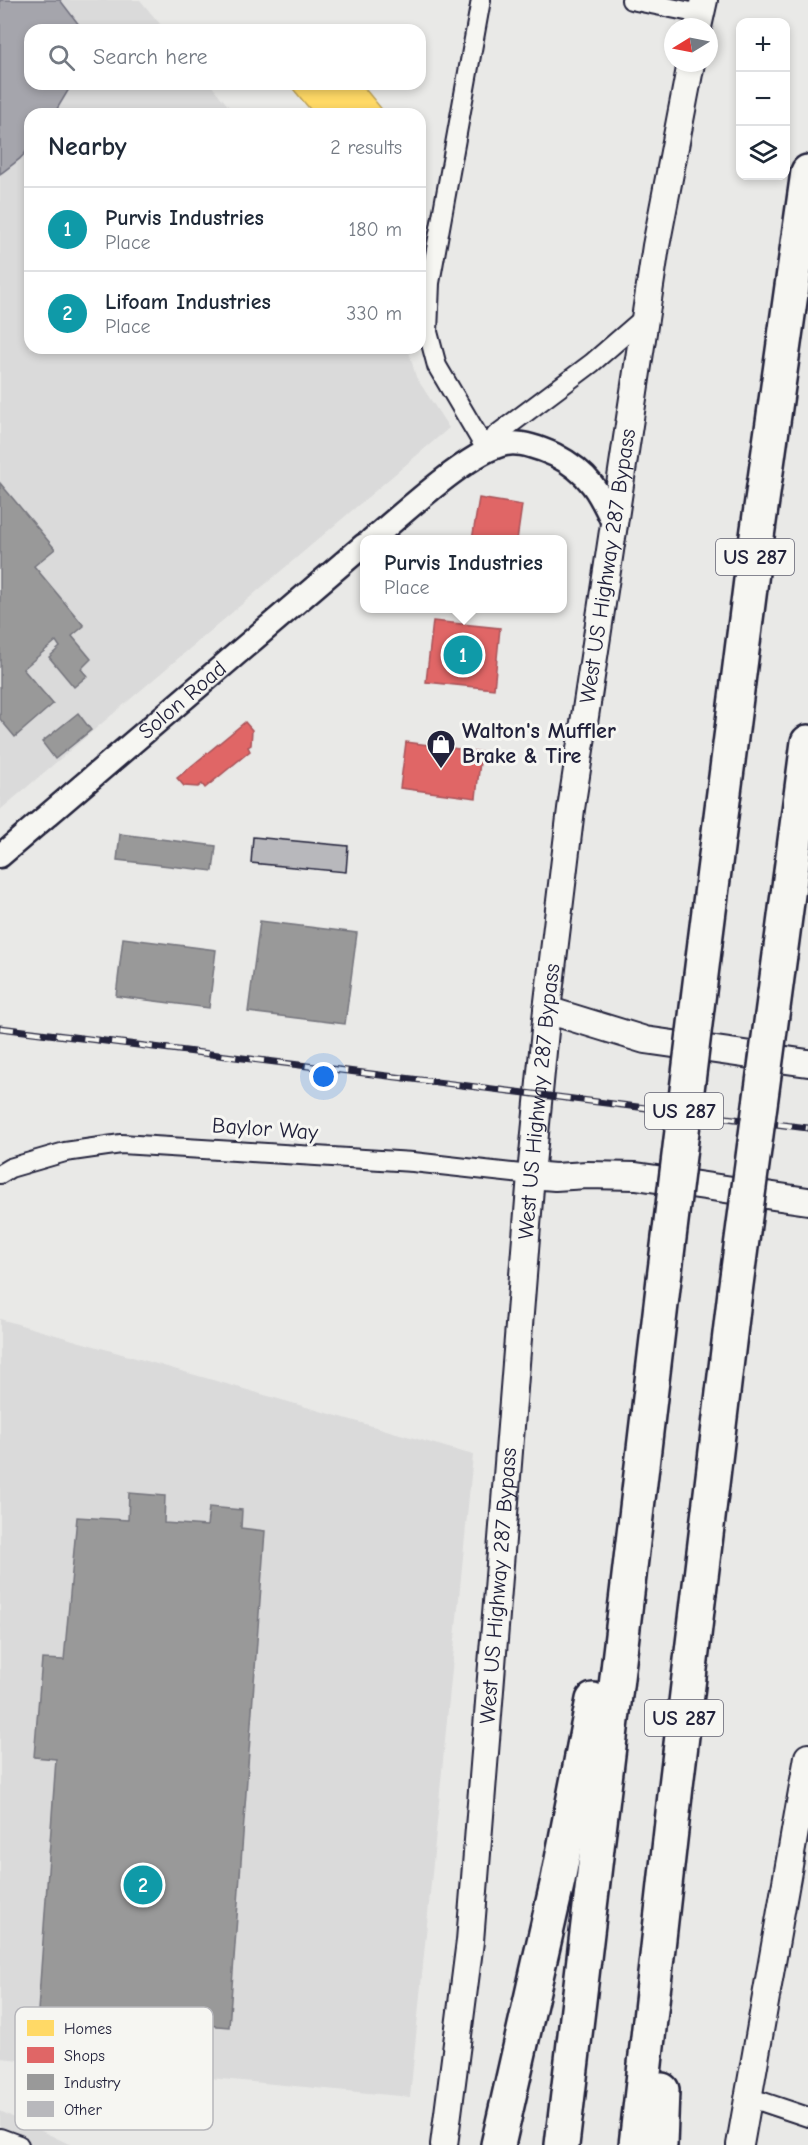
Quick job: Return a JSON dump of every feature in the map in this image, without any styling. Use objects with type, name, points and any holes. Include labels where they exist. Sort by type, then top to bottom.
[{"type":"highway","name":"US 287","points":[[562,2145],[625,1597],[705,942],[752,572],[808,172]]},
{"type":"highway","name":"US 287","points":[[636,2145],[735,1292],[808,742]]},
{"type":"highway","points":[[498,2145],[558,1880],[604,1640],[616,1610],[625,1597]]},
{"type":"highway","points":[[660,2145],[676,1786]]},
{"type":"main road","name":"West US Highway 287 Bypass","points":[[444,2145],[471,1930],[531,1175],[547,1010],[571,809],[656,246],[690,72]]},
{"type":"main road","points":[[547,1010],[645,1040],[808,1063]]},
{"type":"main road","points":[[531,1175],[636,1176],[808,1201]]},
{"type":"main road","points":[[740,2145],[808,1757]]},
{"type":"street","points":[[481,0],[430,282],[428,332],[437,366],[487,451]]},
{"type":"street","points":[[631,0],[701,14]]},
{"type":"street","points":[[487,451],[496,435],[592,363],[646,316]]},
{"type":"street","points":[[377,535],[460,467],[487,451],[506,444],[546,451],[571,463],[588,477],[602,497],[615,527]]},
{"type":"street","name":"Solon Road","points":[[0,856],[360,549]]},
{"type":"street","name":"Baylor Way","points":[[0,1174],[10,1168],[64,1152],[121,1144],[413,1162],[531,1175]]},
{"type":"street","points":[[748,2097],[808,2117]]},
{"type":"street","points":[[0,2138],[19,2145]]},
{"type":"shaded area","points":[[0,0],[140,0],[160,24],[24,24],[24,90],[215,90],[230,108],[24,108],[24,354],[410,354],[416,377],[449,428],[0,810]]},
{"type":"shaded area","points":[[0,0],[60,0],[78,24],[24,24],[24,90],[68,90],[58,108],[24,108],[24,155],[0,174]]},
{"type":"shaded area","points":[[0,1319],[473,1455],[410,2097],[213,2078],[213,2007],[15,2007],[15,2059],[0,2058]]},
{"type":"shaded area","points":[[0,2111],[15,2118],[15,2130],[40,2130],[71,2145],[0,2145]]},
{"type":"building: Homes","points":[[294,90],[366,90],[381,108],[309,108]]},
{"type":"building: Shops","points":[[479,498],[522,505],[518,535],[473,535]]},
{"type":"building: Shops","points":[[433,621],[500,628],[494,689],[426,682]]},
{"type":"building: Shops","points":[[245,722],[252,730],[251,745],[248,747],[250,751],[205,788],[202,784],[198,787],[184,786],[177,778]]},
{"type":"building: Shops","name":"Walton's Muffler Brake & Tire","points":[[406,742],[481,752],[476,798],[400,788]]},
{"type":"building: Industry","points":[[0,483],[55,549],[34,566],[84,626],[72,636],[91,659],[81,669],[87,676],[74,687],[49,657],[60,647],[56,641],[23,669],[53,704],[15,737],[0,719]]},
{"type":"building: Industry","points":[[78,713],[91,730],[55,759],[42,742]]},
{"type":"building: Industry","points":[[120,834],[216,846],[213,871],[117,860]]},
{"type":"building: Industry","points":[[260,921],[357,933],[345,1024],[248,1012]]},
{"type":"building: Industry","points":[[123,938],[216,950],[209,1008],[116,996]]},
{"type":"building: Industry","points":[[129,1493],[165,1496],[164,1523],[207,1526],[209,1507],[242,1510],[241,1528],[265,1531],[229,2027],[213,2026],[213,2007],[38,2007],[56,1759],[34,1757],[42,1659],[64,1660],[77,1517],[128,1520]]},
{"type":"building: Other","points":[[253,837],[348,846],[346,872],[251,863]]},
{"type":"railway","points":[[0,1028],[808,1128]]},
{"type":"place","name":"Purvis Industries","points":[[463,655]]},
{"type":"place","name":"Walton's Muffler Brake & Tire","points":[[441,770]]},
{"type":"place","name":"Lifoam Industries","points":[[143,1885]]}]
